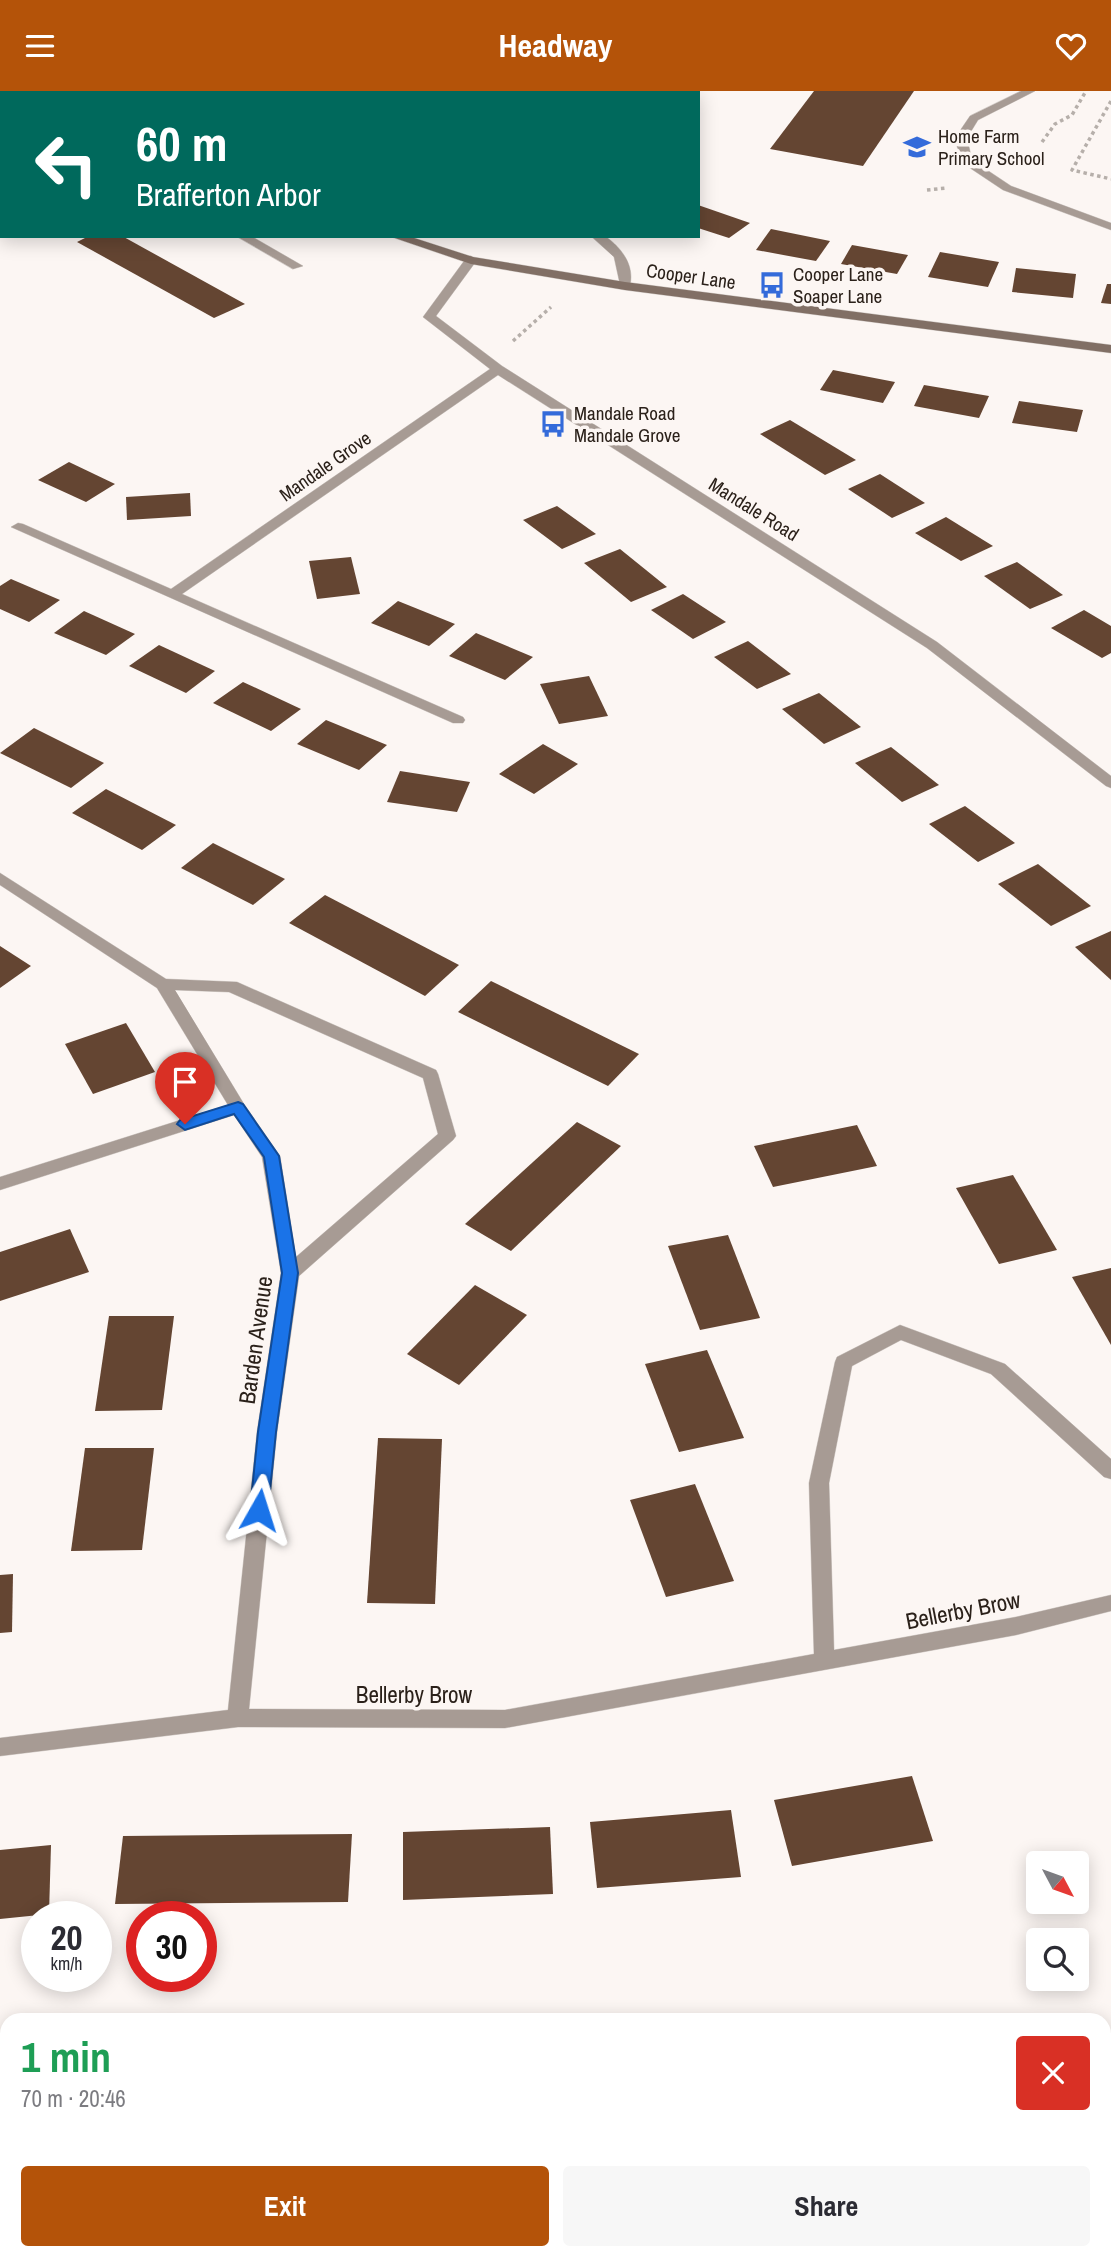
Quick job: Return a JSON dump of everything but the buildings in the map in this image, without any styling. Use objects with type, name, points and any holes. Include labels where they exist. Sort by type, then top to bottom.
[{"type":"main road","name":"Cooper Lane","points":[[401,238],[471,260],[625,286],[1111,349]]},
{"type":"street","points":[[1030,91],[974,118],[961,138],[968,162],[1007,188],[1111,227]]},
{"type":"street","points":[[246,238],[297,266]]},
{"type":"street","points":[[600,238],[613,246],[627,268],[625,286]]},
{"type":"street","name":"Mandale Road","points":[[471,260],[429,317],[499,369],[932,645],[1111,783]]},
{"type":"street","name":"Mandale Grove","points":[[173,594],[499,369]]},
{"type":"street","points":[[18,527],[458,720]]},
{"type":"street","name":"Barden Avenue","points":[[0,879],[163,984],[238,1108],[271,1156],[290,1273],[267,1432],[238,1718]]},
{"type":"street","points":[[163,984],[231,986],[429,1073],[447,1136],[290,1273]]},
{"type":"street","points":[[0,1184],[238,1108]]},
{"type":"street","points":[[824,1662],[820,1483],[844,1362],[900,1332],[998,1370],[1111,1471]]},
{"type":"street","name":"Bellerby Brow","points":[[0,1747],[238,1718],[505,1719],[1016,1626],[1111,1603]]},
{"type":"path","points":[[1042,142],[1055,124],[1072,115],[1086,91]]},
{"type":"path","points":[[1111,101],[1072,170],[1111,179]]},
{"type":"path","points":[[482,357],[506,348],[582,278]]},
{"type":"place","name":"Home Farm Primary School","points":[[917,147]]},
{"type":"place","name":"Cooper Lane Soaper Lane","points":[[772,285]]},
{"type":"place","name":"Mandale Road Mandale Grove","points":[[553,424]]},
{"type":"route","points":[[185,1124],[238,1108],[271,1156],[290,1273],[267,1432],[259,1510]]}]
